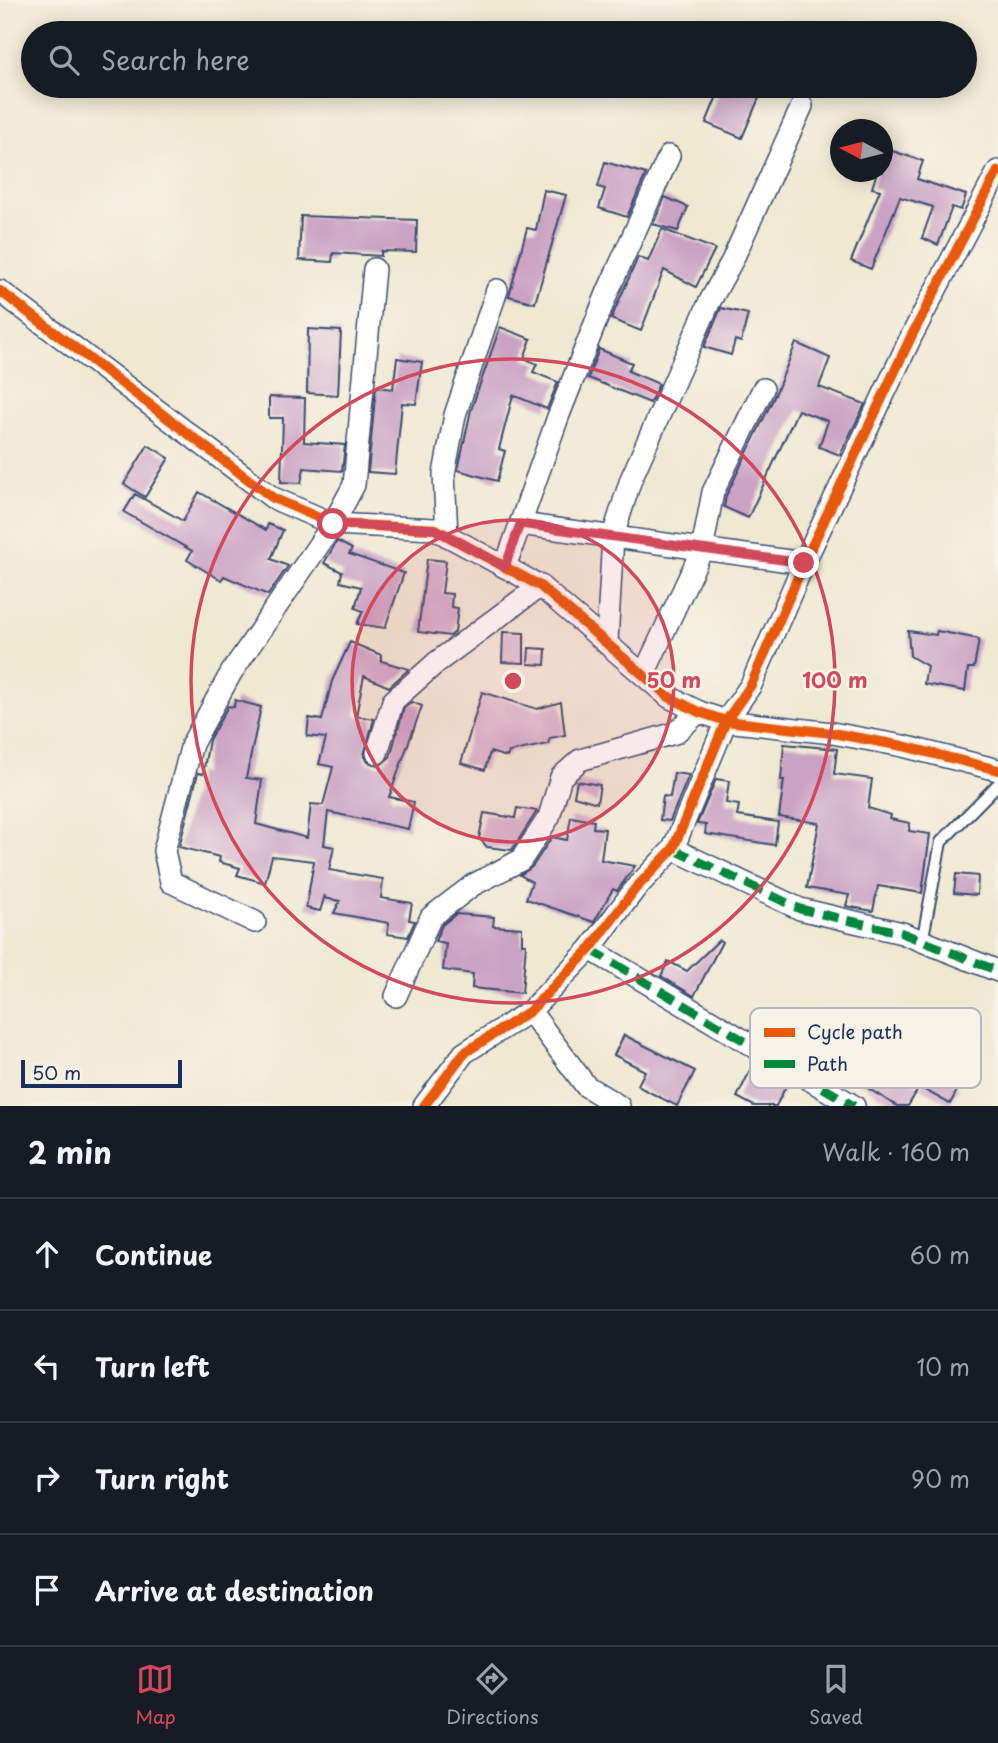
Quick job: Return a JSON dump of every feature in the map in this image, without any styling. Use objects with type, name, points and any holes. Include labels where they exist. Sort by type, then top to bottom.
[{"type":"street","points":[[607,641],[613,536],[631,479],[709,303],[732,261],[802,106]]},
{"type":"street","points":[[505,567],[608,291],[670,156]]},
{"type":"street","points":[[424,1106],[464,1053],[530,1011],[590,949],[635,889],[673,849],[726,721],[751,685],[804,563],[911,337],[998,171]]},
{"type":"street","points":[[255,922],[171,882],[164,850],[192,744],[231,673],[333,524],[354,485],[374,269]]},
{"type":"street","points":[[447,536],[444,474],[455,415],[497,290]]},
{"type":"street","points":[[0,291],[273,498],[333,524],[435,529],[540,586],[669,697],[699,712],[726,721],[844,735],[998,770]]},
{"type":"street","points":[[644,674],[702,550],[713,492],[763,390]]},
{"type":"street","points":[[520,524],[804,563]]},
{"type":"street","points":[[377,753],[393,701],[437,662],[540,586]]},
{"type":"street","points":[[396,996],[431,917],[473,885],[521,860],[549,817],[561,777],[580,760],[675,733],[699,712]]},
{"type":"street","points":[[673,849],[800,909],[902,933],[998,971]]},
{"type":"street","points":[[590,949],[750,1044]]},
{"type":"street","points":[[530,1011],[586,1086],[619,1106]]},
{"type":"street","points":[[824,1088],[854,1106]]},
{"type":"lane","points":[[922,942],[941,842],[998,784]]},
{"type":"building","points":[[716,98],[759,98],[742,138],[706,123]]},
{"type":"building","points":[[893,151],[923,161],[917,179],[966,195],[961,210],[952,207],[938,245],[922,238],[933,207],[900,197],[871,269],[851,261],[880,190],[872,188],[874,182],[893,182]]},
{"type":"building","points":[[605,162],[646,174],[627,217],[599,208],[605,189],[598,187]]},
{"type":"building","points":[[544,190],[566,195],[535,303],[509,296],[527,228],[536,230]]},
{"type":"building","points":[[665,197],[688,207],[678,231],[653,224]]},
{"type":"building","points":[[301,216],[417,220],[416,252],[381,251],[381,256],[333,253],[332,262],[299,260]]},
{"type":"building","points":[[662,229],[715,249],[696,287],[664,270],[641,331],[611,319],[638,257],[648,261]]},
{"type":"building","points":[[721,308],[748,314],[741,342],[735,340],[731,355],[704,347]]},
{"type":"building","points":[[500,327],[531,339],[524,358],[537,364],[533,372],[558,382],[547,409],[513,395],[499,449],[505,451],[497,481],[458,470],[471,410]]},
{"type":"building","points":[[308,329],[341,331],[338,395],[307,393]]},
{"type":"building","points":[[796,343],[830,358],[819,387],[865,404],[840,455],[819,447],[828,421],[798,410],[748,518],[724,507],[726,496],[775,395]]},
{"type":"building","points":[[599,349],[632,363],[628,371],[659,384],[650,403],[588,378]]},
{"type":"building","points":[[397,358],[422,362],[416,404],[402,403],[395,474],[368,472],[376,387],[393,389]]},
{"type":"building","points":[[269,397],[305,398],[304,442],[345,445],[342,471],[304,468],[301,483],[281,482],[283,418],[269,418]]},
{"type":"building","points":[[148,445],[169,458],[145,497],[124,484]]},
{"type":"building","points":[[199,492],[266,530],[268,524],[283,530],[271,559],[288,566],[268,595],[224,576],[221,580],[187,560],[192,551],[124,512],[135,494],[183,521]]},
{"type":"building","points":[[337,541],[352,549],[349,554],[404,573],[385,628],[357,624],[363,611],[355,608],[361,587],[340,582],[342,572],[324,563]]},
{"type":"building","points":[[427,559],[446,561],[442,593],[452,594],[451,607],[458,608],[455,632],[450,636],[418,632]]},
{"type":"building","points":[[908,631],[936,635],[937,631],[979,639],[974,668],[968,668],[965,691],[924,684],[927,666],[910,656]]},
{"type":"building","points":[[503,632],[524,633],[524,663],[502,662]]},
{"type":"building","points":[[350,642],[381,655],[381,661],[409,669],[389,687],[364,676],[356,716],[374,719],[364,755],[368,762],[379,766],[390,757],[404,708],[412,702],[422,706],[389,797],[414,802],[408,829],[328,812],[324,845],[334,847],[329,870],[383,879],[381,898],[412,903],[409,920],[415,921],[408,937],[387,934],[389,923],[334,913],[340,901],[324,898],[320,911],[306,908],[314,861],[272,856],[265,883],[237,875],[240,868],[219,862],[220,857],[179,847],[198,773],[203,774],[209,740],[228,706],[234,707],[235,700],[261,707],[246,778],[262,780],[256,824],[307,838],[311,804],[323,805],[333,767],[319,764],[326,738],[307,736],[309,718],[322,720],[332,681]]},
{"type":"building","points":[[529,648],[546,649],[545,665],[528,664]]},
{"type":"building","points":[[482,692],[537,709],[561,702],[565,735],[550,738],[548,744],[509,752],[507,757],[490,752],[485,770],[461,763]]},
{"type":"building","points":[[784,744],[837,749],[834,774],[872,779],[868,808],[891,815],[890,819],[910,823],[909,831],[930,834],[922,893],[878,886],[873,911],[846,906],[849,895],[807,888],[819,823],[779,817],[784,780],[781,780]]},
{"type":"building","points":[[674,773],[689,775],[670,821],[660,820],[663,796],[670,797]]},
{"type":"building","points":[[716,779],[729,781],[726,803],[739,805],[737,816],[778,822],[775,845],[705,834],[706,825],[697,824]]},
{"type":"building","points":[[577,781],[600,785],[597,803],[574,796]]},
{"type":"building","points":[[517,808],[537,811],[512,850],[487,847],[479,838],[484,813],[515,818]]},
{"type":"building","points":[[571,817],[594,821],[593,828],[605,829],[601,860],[635,866],[617,891],[613,889],[594,922],[526,899],[532,882],[520,875],[532,867],[552,837],[567,840]]},
{"type":"building","points":[[956,874],[978,876],[977,895],[954,893]]},
{"type":"building","points":[[456,914],[494,917],[493,926],[522,928],[522,944],[526,944],[522,993],[472,988],[473,974],[443,970],[446,943],[435,941],[442,925]]},
{"type":"building","points":[[719,940],[722,942],[694,996],[661,976],[668,961],[687,971]]},
{"type":"building","points":[[624,1035],[695,1071],[677,1106],[641,1088],[638,1085],[645,1071],[614,1055]]},
{"type":"building","points":[[750,1071],[750,1088],[785,1088],[776,1106],[754,1106],[737,1097]]},
{"type":"building","points":[[867,1088],[919,1088],[908,1106],[897,1106]]},
{"type":"building","points":[[921,1088],[958,1088],[950,1104]]},
{"type":"marked path","points":[[673,849],[800,909],[902,933],[998,971]]},
{"type":"marked path","points":[[590,949],[750,1044]]},
{"type":"marked path","points":[[824,1088],[854,1106]]},
{"type":"cycle path","points":[[424,1106],[464,1053],[530,1011],[590,949],[635,889],[673,849],[726,721],[751,685],[804,563],[911,337],[998,171]]},
{"type":"cycle path","points":[[0,291],[273,498],[333,524],[435,529],[540,586],[669,697],[699,712],[726,721],[832,733],[903,746],[998,770]]},
{"type":"route","points":[[333,524],[435,529],[505,567],[520,524],[804,563]]}]
